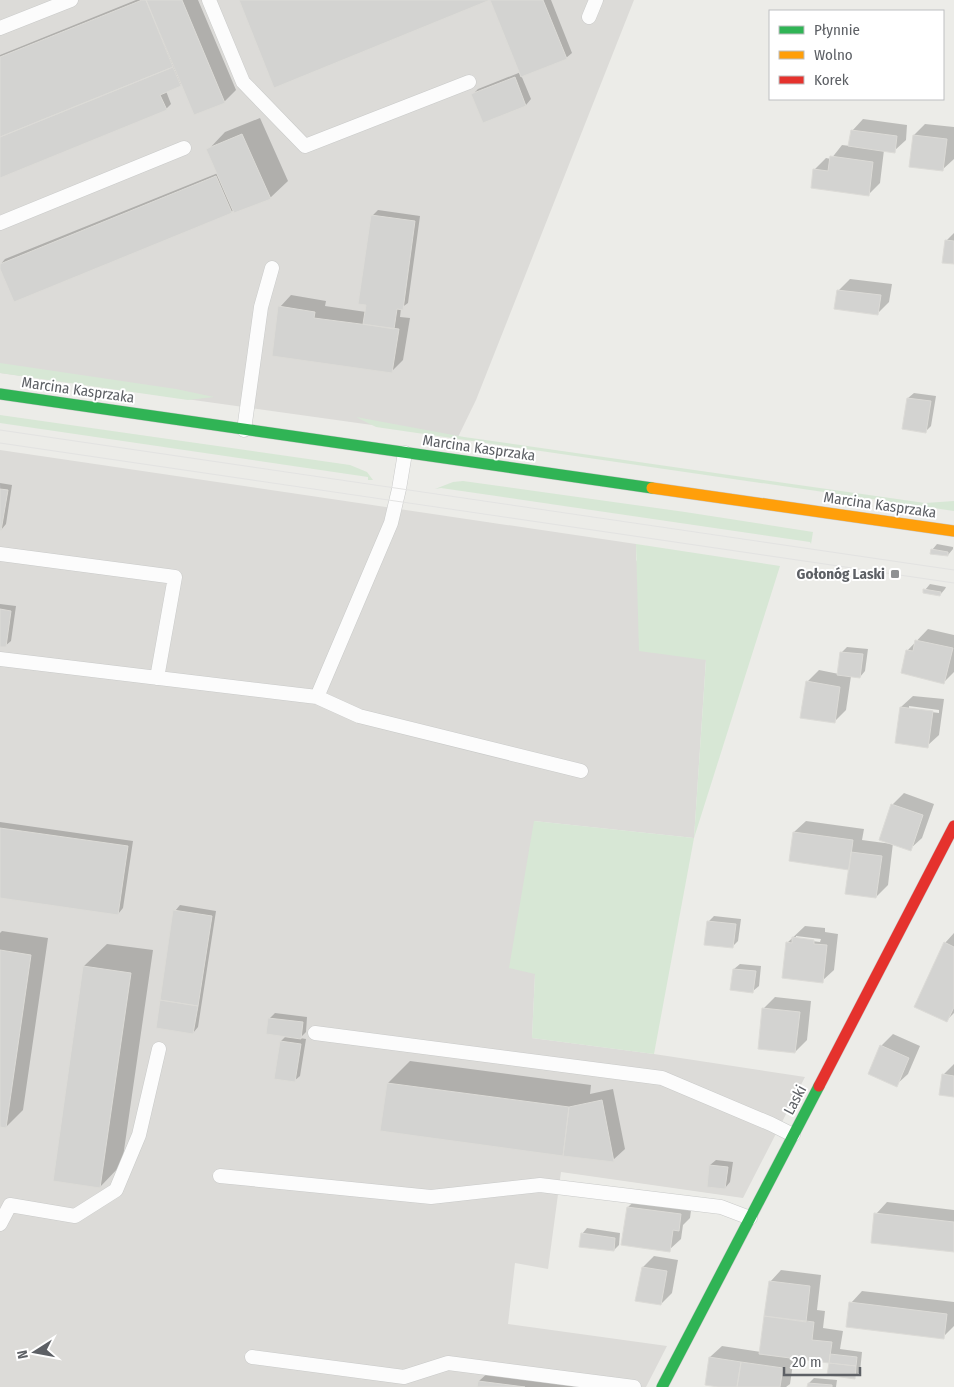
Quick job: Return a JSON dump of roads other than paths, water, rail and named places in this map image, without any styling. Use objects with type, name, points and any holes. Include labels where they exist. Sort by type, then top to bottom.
[{"type":"street","name":"Marcina Kasprzaka","points":[[0,394],[954,531]]},
{"type":"street","name":"Laski","points":[[662,1387],[954,826]]},
{"type":"lane","points":[[0,28],[70,0]]},
{"type":"lane","points":[[210,0],[244,82],[305,146],[468,82]]},
{"type":"lane","points":[[589,17],[596,0]]},
{"type":"lane","points":[[0,223],[184,148]]},
{"type":"lane","points":[[244,430],[261,307],[272,268]]},
{"type":"lane","points":[[316,697],[391,523],[405,453]]},
{"type":"lane","points":[[0,554],[176,577],[157,678]]},
{"type":"lane","points":[[0,659],[316,697],[359,716],[581,771]]},
{"type":"lane","points":[[315,1033],[662,1078],[793,1135]]},
{"type":"lane","points":[[0,1224],[10,1205],[75,1216],[116,1190],[139,1135],[159,1049]]},
{"type":"lane","points":[[220,1176],[431,1197],[540,1185],[720,1207],[750,1218]]},
{"type":"lane","points":[[252,1357],[404,1377],[448,1363],[634,1387]]},
{"type":"tram line","points":[[0,430],[954,570]]},
{"type":"tram line","points":[[0,443],[954,583]]},
{"type":"place","name":"Gołonóg Laski","points":[[895,574]]}]
